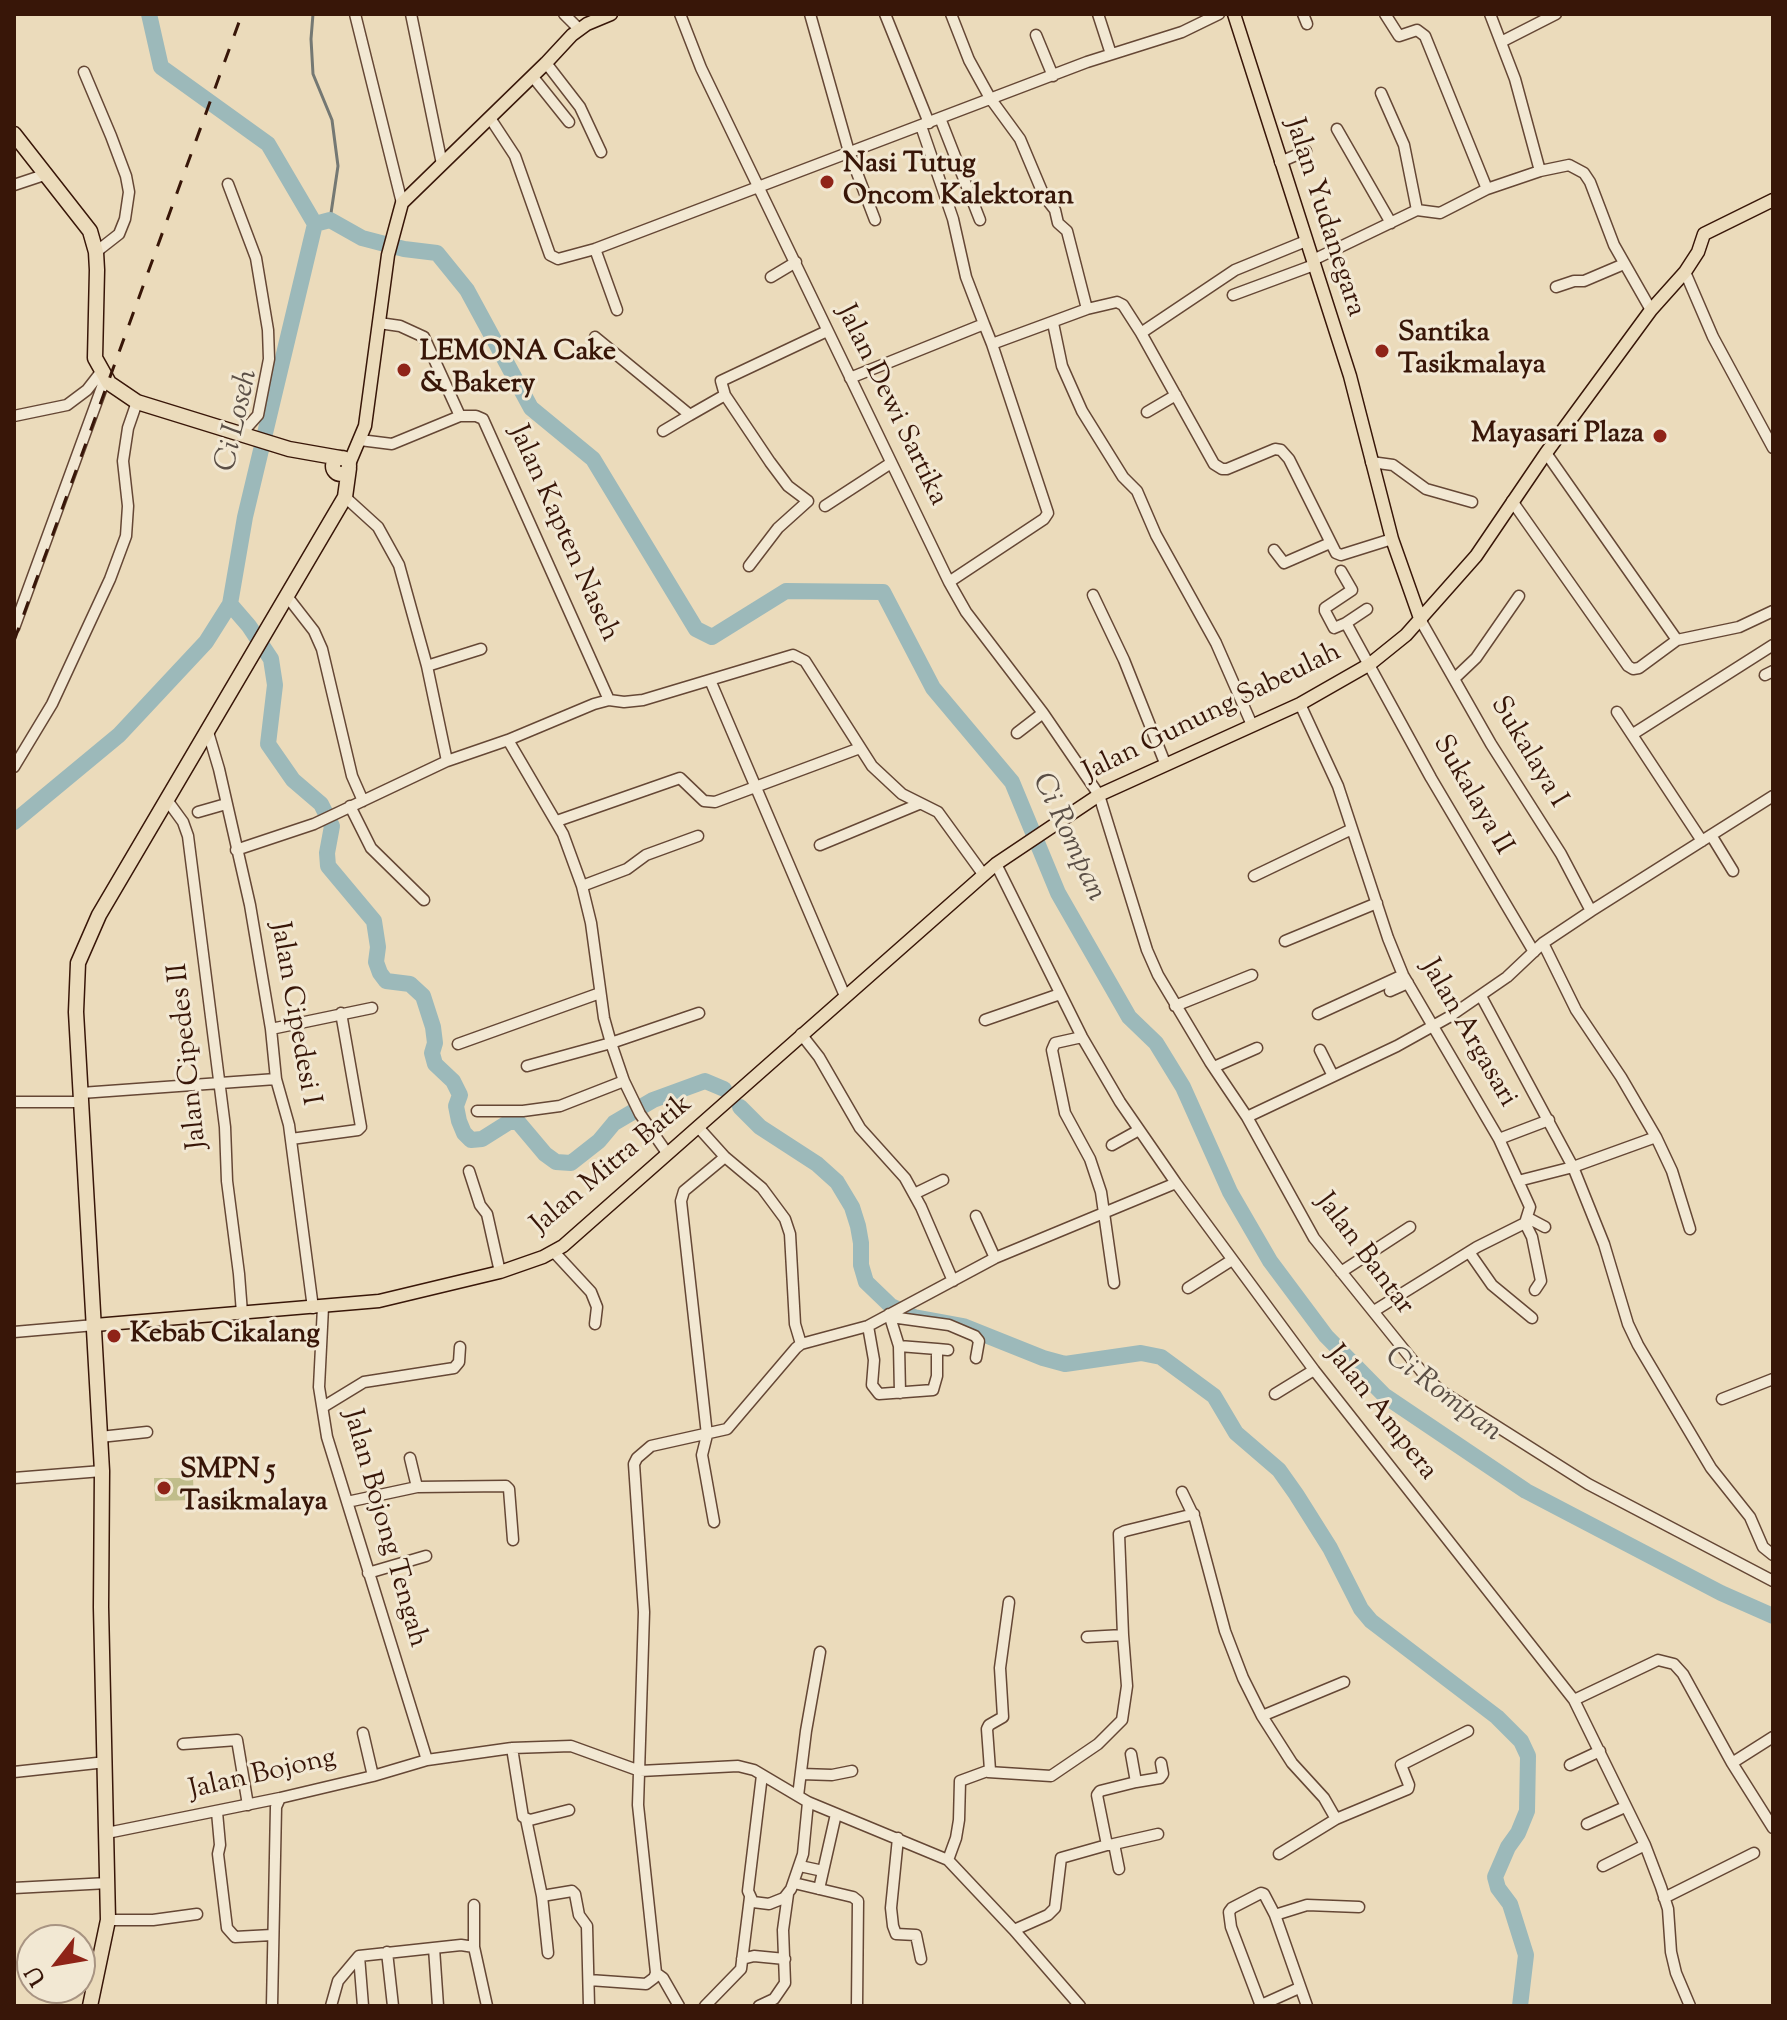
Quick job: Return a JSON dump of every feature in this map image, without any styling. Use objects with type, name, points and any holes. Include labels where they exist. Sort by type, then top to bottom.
[{"type":"highway","points":[[14,134],[85,223],[96,252],[95,352],[103,375],[116,389],[137,402],[342,465],[345,497],[99,915],[78,963],[76,1012],[102,1471],[101,1607],[108,1883],[108,1920],[90,2006]]},
{"type":"main road","points":[[342,465],[360,440],[365,426],[388,255],[402,203],[579,29],[611,14]]},
{"type":"main road","name":"Jalan Yudanegara","points":[[1234,14],[1350,376],[1392,539],[1421,621]]},
{"type":"main road","name":"Jalan Gunung Sabeulah","points":[[983,874],[1099,795],[1300,704],[1370,664],[1421,621],[1476,556],[1546,453],[1651,310],[1685,272],[1698,252],[1704,234],[1773,200]]},
{"type":"main road","points":[[342,465],[365,426]]},
{"type":"main road","name":"Jalan Mitra Batik","points":[[95,1325],[379,1301],[500,1272],[554,1252],[573,1239],[983,874]]},
{"type":"street","points":[[355,14],[402,203]]},
{"type":"street","points":[[411,14],[442,164]]},
{"type":"street","points":[[564,14],[579,29]]},
{"type":"street","name":"Jalan Dewi Sartika","points":[[680,14],[701,68],[949,582],[966,612],[1043,713],[1099,795]]},
{"type":"street","points":[[810,14],[849,152],[875,220]]},
{"type":"street","points":[[885,14],[930,122],[980,220]]},
{"type":"street","points":[[951,14],[969,60],[990,98],[1020,139],[1044,196],[1055,210],[1058,223],[1067,231],[1087,309]]},
{"type":"street","points":[[1098,14],[1111,54]]},
{"type":"street","points":[[490,118],[515,156],[550,255],[558,259],[595,249],[990,98],[1182,32],[1219,14]]},
{"type":"street","points":[[1385,14],[1399,36],[1417,30],[1425,36],[1487,189]]},
{"type":"street","points":[[1490,14],[1503,41],[1540,171]]},
{"type":"street","points":[[1503,41],[1556,14]]},
{"type":"street","points":[[1036,35],[1053,76]]},
{"type":"street","points":[[546,63],[580,107],[601,152]]},
{"type":"street","points":[[84,72],[116,149],[129,192],[119,234],[96,252]]},
{"type":"street","points":[[533,77],[569,122]]},
{"type":"street","points":[[1381,93],[1404,145],[1417,210]]},
{"type":"street","points":[[930,122],[966,277],[992,344],[1048,513],[1044,519],[949,582]]},
{"type":"street","points":[[1337,129],[1391,223]]},
{"type":"street","points":[[1280,162],[1306,151]]},
{"type":"street","points":[[1233,295],[1314,263],[1417,210],[1440,213],[1487,189],[1569,165],[1584,173],[1590,182],[1624,264],[1651,310]]},
{"type":"street","points":[[14,185],[47,174]]},
{"type":"street","points":[[228,184],[256,258],[268,330],[269,359],[258,415],[245,434]]},
{"type":"street","points":[[1141,333],[1250,261],[1306,241]]},
{"type":"street","points":[[595,249],[617,310]]},
{"type":"street","points":[[771,277],[796,262]]},
{"type":"street","points":[[1556,287],[1584,281],[1624,264]]},
{"type":"street","points":[[1685,272],[1713,337],[1773,448]]},
{"type":"street","points":[[992,344],[1087,309],[1120,302],[1218,467],[1227,469],[1275,449],[1285,454],[1336,553],[1341,555],[1392,539]]},
{"type":"street","points":[[360,440],[384,444],[400,442],[460,416],[424,337],[400,326],[379,323]]},
{"type":"street","points":[[1053,323],[1062,366],[1077,401],[1112,461],[1135,489],[1156,535],[1216,643],[1252,725]]},
{"type":"street","points":[[850,378],[984,324]]},
{"type":"street","points":[[749,566],[778,528],[808,501],[783,480],[725,395],[722,380],[827,331]]},
{"type":"street","points":[[595,337],[690,415]]},
{"type":"street","points":[[14,416],[67,405],[103,375]]},
{"type":"street","points":[[14,628],[103,375]]},
{"type":"street","points":[[663,431],[725,395]]},
{"type":"street","points":[[1147,412],[1176,395]]},
{"type":"street","points":[[14,767],[52,704],[110,579],[126,536],[128,506],[123,461],[126,436],[137,402]]},
{"type":"street","name":"Jalan Kapten Naseh","points":[[460,416],[476,416],[485,422],[609,700]]},
{"type":"street","points":[[1546,453],[1677,640]]},
{"type":"street","points":[[1371,462],[1389,463],[1426,489],[1472,502]]},
{"type":"street","points":[[825,506],[891,463]]},
{"type":"street","points":[[345,497],[369,516],[391,547],[427,666],[447,761]]},
{"type":"street","points":[[1512,501],[1628,666],[1639,668],[1677,640],[1739,627],[1773,611]]},
{"type":"street","points":[[1274,550],[1284,563],[1330,543]]},
{"type":"street","name":"Sukalaya II","points":[[1341,571],[1352,590],[1324,610],[1334,628],[1346,623],[1431,778],[1534,952]]},
{"type":"street","points":[[286,595],[309,624],[322,649],[352,776],[363,801]]},
{"type":"street","points":[[1093,595],[1124,660],[1165,763]]},
{"type":"street","points":[[1455,678],[1476,658],[1519,596]]},
{"type":"street","points":[[1346,623],[1367,609]]},
{"type":"street","name":"Sukalaya I","points":[[1421,621],[1491,744],[1561,854],[1591,911]]},
{"type":"street","points":[[1633,734],[1773,645]]},
{"type":"street","points":[[427,666],[481,649]]},
{"type":"street","points":[[236,850],[314,824],[447,761],[609,700],[643,700],[787,656],[800,657],[805,661],[872,766],[897,790],[938,812],[983,874]]},
{"type":"street","points":[[710,680],[845,996]]},
{"type":"street","name":"Jalan Argasari","points":[[1300,704],[1338,786],[1406,979],[1499,1139],[1530,1207],[1526,1220],[1541,1281],[1535,1290]]},
{"type":"street","points":[[1617,712],[1733,871]]},
{"type":"street","points":[[1017,733],[1043,713]]},
{"type":"street","name":"Jalan Cipedesi I","points":[[208,732],[250,905],[271,1029],[276,1079],[291,1139],[318,1308]]},
{"type":"street","points":[[508,740],[557,821],[582,886],[611,1043],[634,1103],[667,1153]]},
{"type":"street","points":[[557,821],[680,778],[710,803],[860,748]]},
{"type":"street","name":"Jalan Bantar","points":[[1099,795],[1147,950],[1175,1006],[1247,1117],[1314,1238],[1426,1377],[1457,1403],[1588,1484],[1773,1581]]},
{"type":"street","points":[[1247,1117],[1411,1040],[1507,977],[1543,943],[1773,796]]},
{"type":"street","name":"Jalan Cipedes II","points":[[167,800],[183,822],[188,836],[225,1127],[227,1181],[242,1313]]},
{"type":"street","points":[[198,812],[226,804]]},
{"type":"street","points":[[820,845],[919,804]]},
{"type":"street","points":[[350,806],[371,848],[424,900]]},
{"type":"street","points":[[1254,876],[1352,829]]},
{"type":"street","points":[[582,886],[627,869],[646,855],[698,836]]},
{"type":"street","name":"Jalan Ampera","points":[[996,864],[1082,1037],[1139,1130],[1314,1370],[1574,1700],[1645,1845],[1668,1909],[1671,1952],[1690,2006]]},
{"type":"street","points":[[1285,941],[1377,903]]},
{"type":"street","points":[[1543,943],[1590,1034],[1621,1077],[1656,1137],[1672,1171],[1690,1229]]},
{"type":"street","points":[[1175,1006],[1252,975]]},
{"type":"street","points":[[1390,991],[1406,979]]},
{"type":"street","points":[[1318,1014],[1406,979]]},
{"type":"street","points":[[458,1044],[600,993]]},
{"type":"street","points":[[985,1020],[1060,994]]},
{"type":"street","points":[[1481,996],[1573,1167],[1604,1244],[1628,1324],[1638,1345],[1711,1468],[1750,1517],[1759,1539],[1773,1555]]},
{"type":"street","points":[[271,1029],[372,1008]]},
{"type":"street","points":[[291,1139],[358,1130],[361,1127],[341,1013]]},
{"type":"street","points":[[527,1066],[611,1043],[699,1013]]},
{"type":"street","points":[[801,1034],[819,1057],[860,1128],[905,1178],[953,1281]]},
{"type":"street","points":[[1082,1037],[1055,1043],[1052,1050],[1065,1113],[1090,1159],[1101,1192],[1114,1283]]},
{"type":"street","points":[[1214,1067],[1257,1048]]},
{"type":"street","points":[[1320,1050],[1333,1076]]},
{"type":"street","points":[[14,1102],[276,1079]]},
{"type":"street","points":[[477,1111],[523,1111],[560,1106],[624,1081]]},
{"type":"street","points":[[1499,1139],[1549,1120]]},
{"type":"street","points":[[698,1127],[725,1157],[762,1188],[785,1219],[790,1234],[795,1324],[801,1344]]},
{"type":"street","points":[[1112,1145],[1139,1130]]},
{"type":"street","points":[[1518,1181],[1573,1167],[1656,1137]]},
{"type":"street","points":[[714,1522],[702,1455],[707,1435],[681,1201],[684,1191],[725,1157]]},
{"type":"street","points":[[469,1171],[480,1205],[487,1214],[500,1272]]},
{"type":"street","points":[[914,1194],[943,1180]]},
{"type":"street","points":[[589,1980],[646,1984],[656,1973],[638,1805],[644,1612],[634,1464],[643,1451],[651,1446],[723,1432],[801,1344],[868,1326],[995,1258],[1176,1183]]},
{"type":"street","points":[[976,1216],[995,1258]]},
{"type":"street","points":[[1374,1311],[1526,1220],[1545,1227]]},
{"type":"street","points":[[1341,1272],[1410,1227]]},
{"type":"street","points":[[554,1252],[591,1292],[597,1307],[595,1324]]},
{"type":"street","points":[[1469,1252],[1492,1285],[1532,1318]]},
{"type":"street","points":[[1188,1288],[1232,1260]]},
{"type":"street","name":"Jalan Bojong Tengah","points":[[318,1308],[319,1387],[327,1437],[427,1760]]},
{"type":"street","points":[[895,1312],[900,1393]]},
{"type":"street","points":[[895,1312],[949,1325],[975,1336],[979,1341],[976,1358]]},
{"type":"street","points":[[14,1332],[95,1325]]},
{"type":"street","points":[[868,1326],[874,1360],[872,1385],[879,1394],[929,1392],[935,1388],[943,1350],[899,1346]]},
{"type":"street","points":[[323,1407],[364,1382],[454,1368],[459,1364],[460,1347]]},
{"type":"street","points":[[1275,1394],[1314,1370]]},
{"type":"street","points":[[1722,1399],[1773,1379]]},
{"type":"street","points":[[100,1437],[147,1432]]},
{"type":"street","points":[[410,1458],[417,1487]]},
{"type":"street","points":[[14,1478],[102,1471]]},
{"type":"street","points":[[347,1502],[417,1487],[507,1486],[513,1540]]},
{"type":"street","points":[[1182,1492],[1194,1514],[1225,1631],[1243,1678],[1262,1716],[1292,1763],[1324,1798],[1336,1819]]},
{"type":"street","points":[[948,1860],[959,1820],[960,1781],[988,1772],[1051,1776],[1098,1744],[1122,1720],[1127,1686],[1119,1534],[1194,1514]]},
{"type":"street","points":[[368,1573],[426,1556]]},
{"type":"street","points":[[988,1772],[991,1762],[987,1729],[1003,1717],[1000,1668],[1009,1602]]},
{"type":"street","points":[[1087,1637],[1123,1635]]},
{"type":"street","points":[[759,2006],[769,2003],[781,1992],[787,1975],[783,1930],[788,1894],[800,1866],[801,1774],[820,1652]]},
{"type":"street","points":[[1574,1700],[1658,1660],[1674,1664],[1683,1674],[1732,1763],[1773,1828]]},
{"type":"street","points":[[1262,1716],[1344,1682]]},
{"type":"street","points":[[1279,1854],[1336,1819],[1408,1789],[1400,1767],[1403,1763],[1468,1731]]},
{"type":"street","points":[[363,1733],[373,1776]]},
{"type":"street","points":[[1732,1763],[1773,1737]]},
{"type":"street","points":[[183,1744],[237,1740],[248,1805]]},
{"type":"street","name":"Jalan Bojong","points":[[107,1833],[280,1798],[427,1760],[512,1748],[571,1746],[640,1771]]},
{"type":"street","points":[[512,1748],[520,1805],[526,1819],[542,1896],[548,1953]]},
{"type":"street","points":[[1570,1765],[1600,1751]]},
{"type":"street","points":[[1131,1754],[1136,1782]]},
{"type":"street","points":[[14,1772],[106,1762]]},
{"type":"street","points":[[1119,1869],[1097,1795],[1100,1791],[1160,1778],[1163,1774],[1161,1763]]},
{"type":"street","points":[[640,1771],[738,1766],[754,1770],[803,1799],[948,1860],[1080,2006]]},
{"type":"street","points":[[801,1774],[829,1775],[852,1771]]},
{"type":"street","points":[[762,1775],[748,1891],[753,1902],[769,1904],[788,1894]]},
{"type":"street","points":[[272,2006],[276,1807],[280,1798]]},
{"type":"street","points":[[1587,1824],[1625,1807]]},
{"type":"street","points":[[526,1819],[569,1810]]},
{"type":"street","points":[[217,1812],[218,1854],[227,1928],[235,1937],[272,1935]]},
{"type":"street","points":[[819,1889],[836,1814]]},
{"type":"street","points":[[1014,1930],[1048,1915],[1055,1908],[1061,1858],[1158,1834]]},
{"type":"street","points":[[898,1838],[891,1908],[893,1926],[896,1934],[916,1935],[921,1959]]},
{"type":"street","points":[[1603,1866],[1645,1845]]},
{"type":"street","points":[[1664,1898],[1754,1853]]},
{"type":"street","points":[[800,1866],[823,1871]]},
{"type":"street","points":[[14,1888],[108,1883]]},
{"type":"street","points":[[794,1883],[853,1897],[859,1905],[857,2006]]},
{"type":"street","points":[[542,1896],[572,1891],[575,1894],[579,1915],[587,1926],[589,2006]]},
{"type":"street","points":[[1299,1988],[1261,2006],[1231,1927],[1229,1912],[1232,1908],[1264,1894],[1275,1915],[1307,2006]]},
{"type":"street","points":[[705,2006],[737,1974],[742,1959],[750,1897]]},
{"type":"street","points":[[474,1905],[474,1947],[487,2006]]},
{"type":"street","points":[[1275,1915],[1307,1905],[1359,1907]]},
{"type":"street","points":[[108,1920],[153,1920],[197,1914]]},
{"type":"street","points":[[331,2006],[338,1981],[359,1956],[461,1945],[474,1947]]},
{"type":"street","points":[[434,1948],[438,2006]]},
{"type":"street","points":[[387,1952],[393,2006]]},
{"type":"street","points":[[359,1956],[363,2006]]},
{"type":"street","points":[[742,1959],[754,1956],[785,1959]]},
{"type":"street","points":[[656,1973],[663,1978],[679,2006]]},
{"type":"shaded area","points":[[154,1478],[193,1478],[194,1500],[155,1501]]},
{"type":"waterway","name":"Ci Loseh","points":[[14,822],[119,735],[206,642],[230,604],[245,517],[315,224],[268,144],[161,67],[149,14]]},
{"type":"waterway","points":[[313,14],[313,74],[332,120],[338,166],[330,220]]},
{"type":"waterway","name":"Ci Rompan","points":[[315,224],[330,220],[362,238],[404,249],[437,253],[467,290],[531,408],[593,459],[696,629],[712,637],[786,591],[883,592],[933,688],[1012,782],[1058,893],[1129,1017],[1156,1043],[1183,1087],[1230,1192],[1270,1261],[1326,1336],[1385,1396],[1526,1491],[1721,1593],[1773,1616]]},
{"type":"waterway","points":[[230,604],[271,659],[275,685],[268,744],[293,780],[321,804],[332,826],[328,866],[374,921],[378,947],[376,962],[380,973],[386,981],[410,984],[423,996],[433,1027],[435,1043],[432,1053],[435,1064],[453,1081],[460,1095],[456,1106],[459,1121],[471,1140],[482,1139],[509,1122],[518,1122],[545,1154],[556,1162],[571,1163],[599,1141],[614,1123],[653,1100],[705,1081],[724,1089]]},
{"type":"waterway","points":[[740,1107],[760,1127],[817,1164],[837,1182],[852,1207],[858,1226],[861,1265],[866,1282],[891,1306],[914,1317],[963,1326],[1065,1364],[1141,1353],[1161,1357],[1214,1396],[1236,1433],[1279,1470],[1296,1494],[1330,1548],[1361,1609],[1371,1621],[1497,1717],[1521,1741],[1528,1756],[1527,1811],[1495,1877],[1498,1888],[1510,1904],[1526,1955],[1520,2006]]},
{"type":"railway","points":[[14,641],[242,14]]},
{"type":"place","name":"Nasi Tutug Oncom Kalektoran","points":[[827,182]]},
{"type":"place","name":"Santika Tasikmalaya","points":[[1382,351]]},
{"type":"place","name":"LEMONA Cake & Bakery","points":[[404,370]]},
{"type":"place","name":"Mayasari Plaza","points":[[1660,436]]},
{"type":"place","name":"Kebab Cikalang","points":[[114,1336]]},
{"type":"place","name":"SMPN 5 Tasikmalaya","points":[[164,1488]]}]
